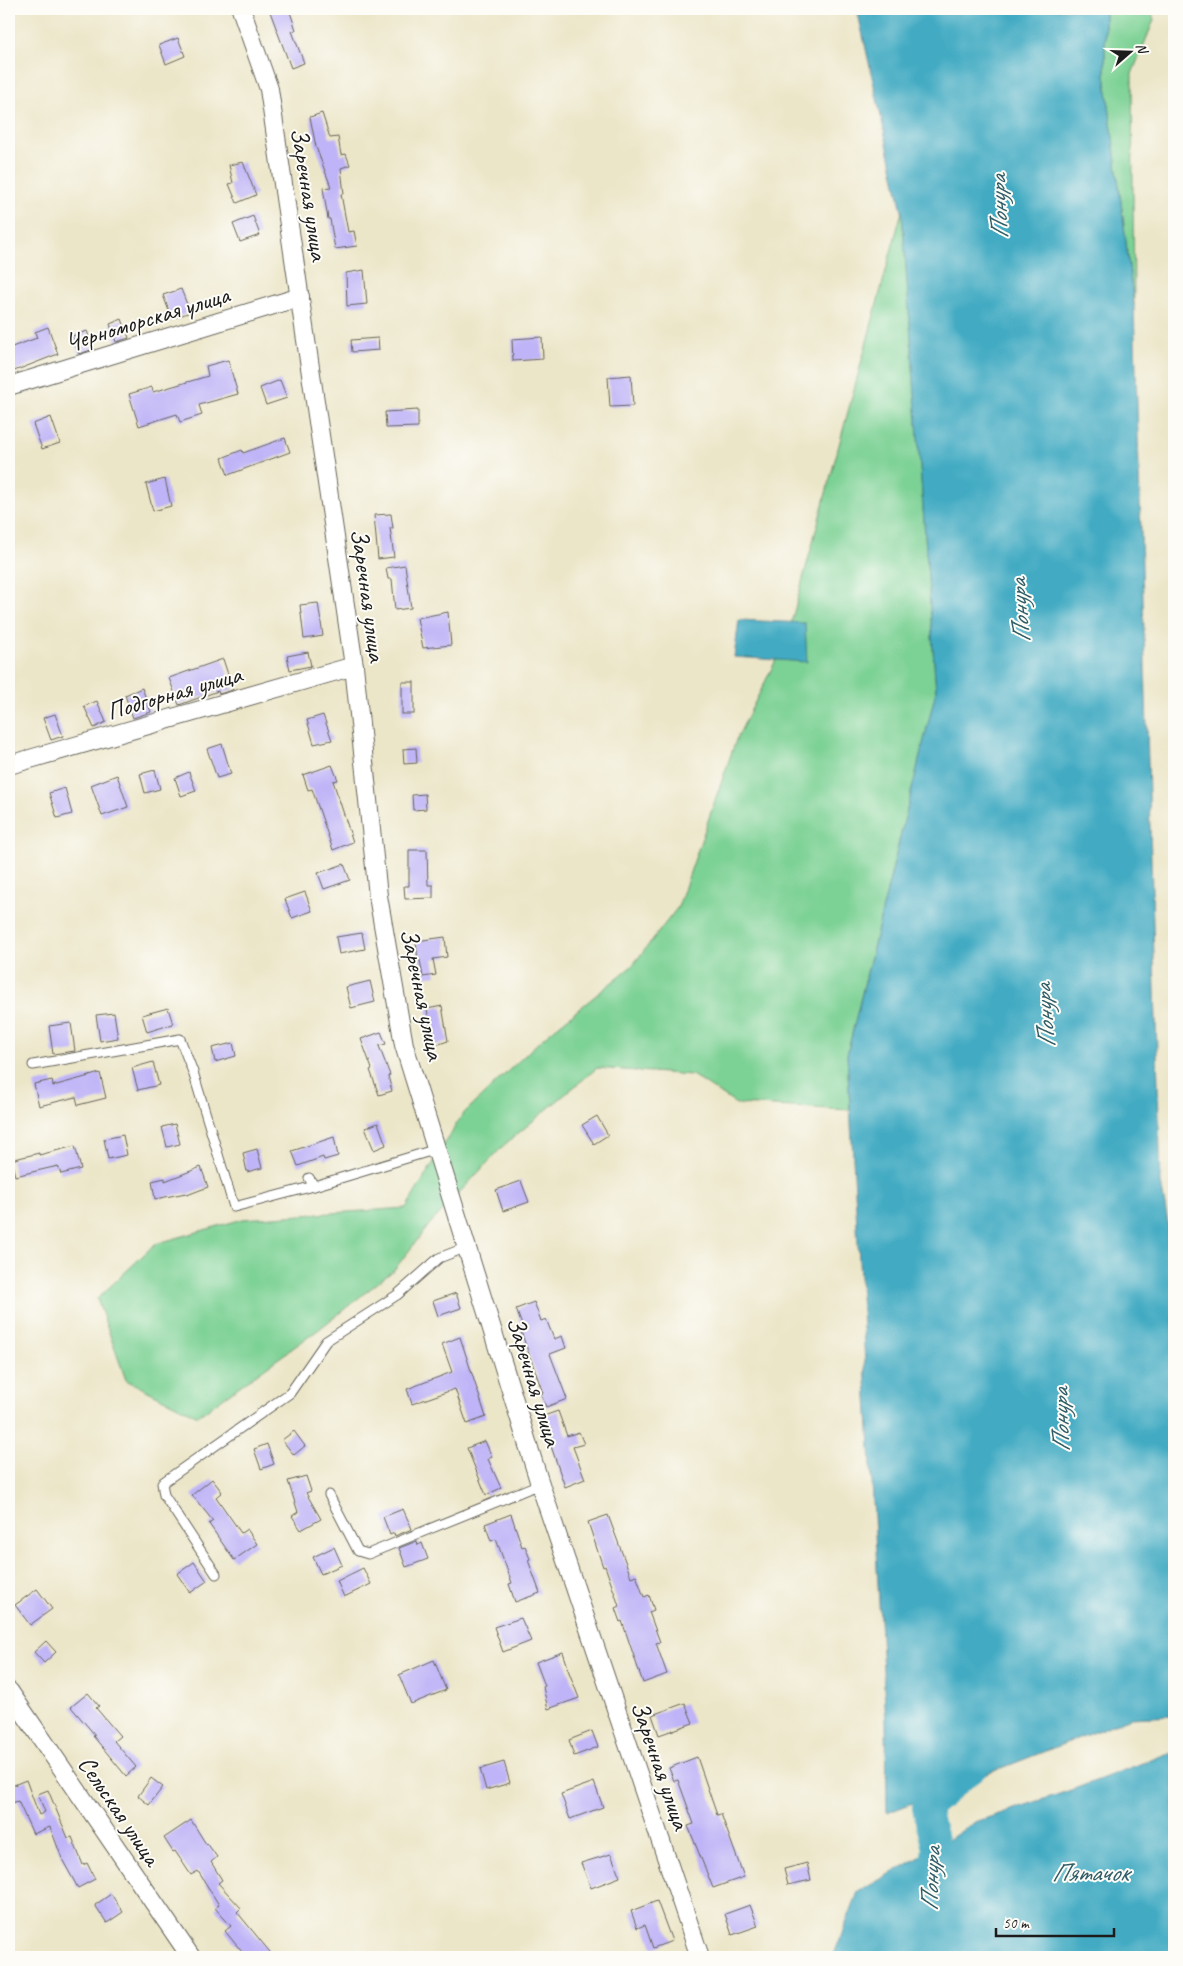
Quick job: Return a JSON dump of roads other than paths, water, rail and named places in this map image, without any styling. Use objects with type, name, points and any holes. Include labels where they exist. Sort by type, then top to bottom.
[{"type":"street","name":"Заречная улица","points":[[241,9],[269,89],[354,666],[378,896],[402,1036],[540,1484],[700,1957]]},
{"type":"street","name":"Черноморская улица","points":[[9,386],[300,297]]},
{"type":"street","name":"Подгорная улица","points":[[9,765],[354,666]]},
{"type":"street","name":"Сельская улица","points":[[9,1691],[190,1957]]},
{"type":"lane","points":[[34,1065],[180,1039],[234,1207],[311,1182],[437,1149]]},
{"type":"lane","points":[[216,1574],[164,1495],[162,1482],[290,1393],[326,1341],[397,1295],[439,1258],[468,1247]]},
{"type":"lane","points":[[329,1495],[358,1550],[368,1554],[540,1484]]},
{"type":"water","points":[[857,9],[1105,9],[1105,74],[1134,306],[1161,1183],[1174,1257],[1174,1716],[1130,1718],[887,1813],[886,1722],[847,1055],[936,691],[902,211]]},
{"type":"water","points":[[739,620],[805,623],[807,662],[734,657]]},
{"type":"water","name":"Пятачок","points":[[1174,1751],[1174,1957],[833,1957],[858,1892],[936,1848],[975,1822],[1074,1789]]},
{"type":"waterway","name":"Понура","points":[[927,1957],[929,1904],[936,1848],[926,1808],[975,1766]]}]
